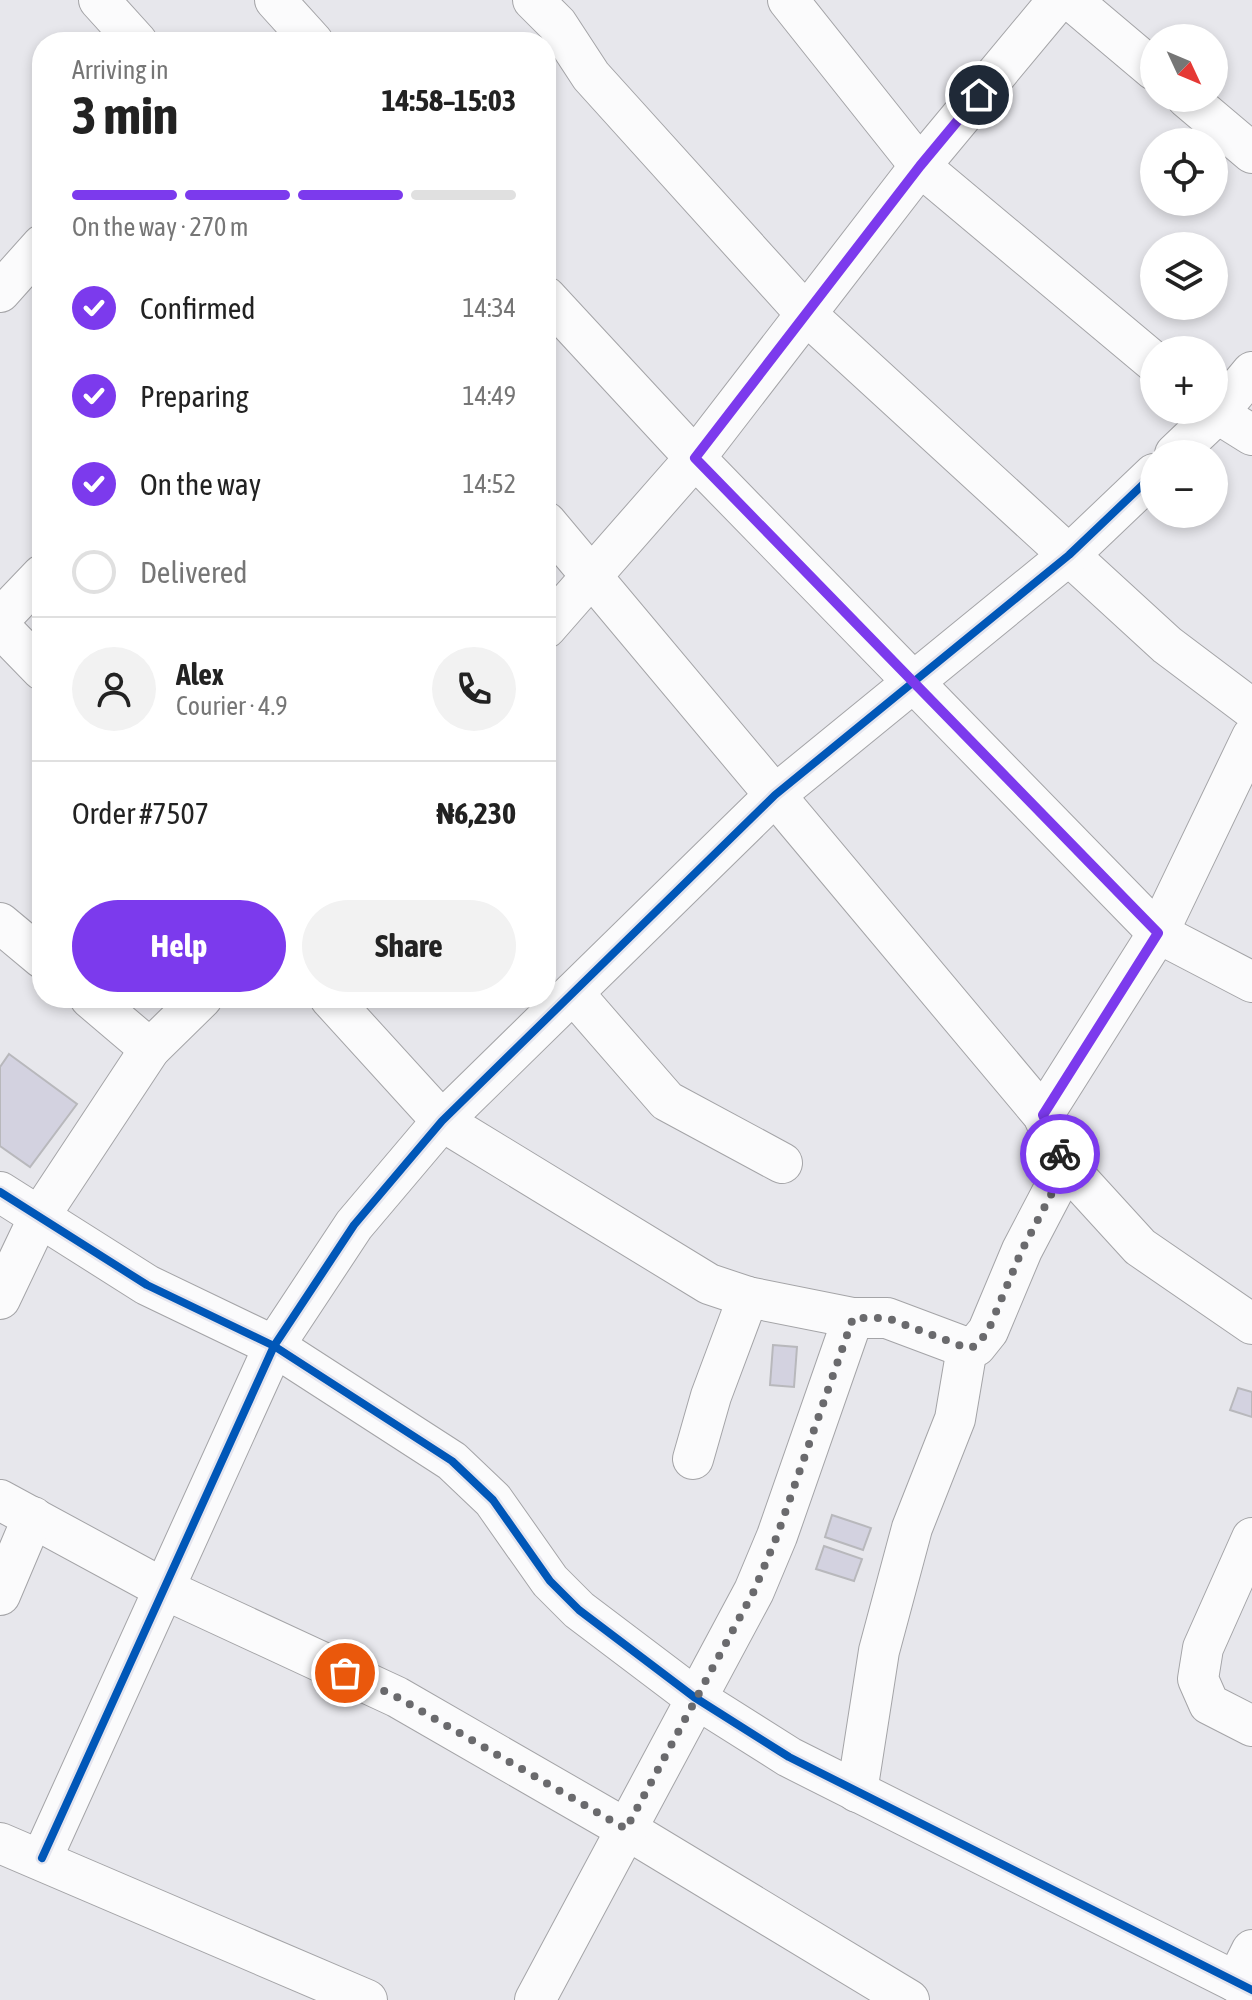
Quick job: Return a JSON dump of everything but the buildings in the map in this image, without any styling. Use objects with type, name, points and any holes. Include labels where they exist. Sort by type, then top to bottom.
[{"type":"street","points":[[99,0],[128,32]]},
{"type":"street","points":[[275,0],[304,32]]},
{"type":"street","points":[[788,0],[920,166],[1140,350]]},
{"type":"street","points":[[556,616],[695,458],[920,166],[1058,0]]},
{"type":"street","points":[[1071,0],[1140,58]]},
{"type":"street","points":[[554,17],[591,76],[807,315],[1167,645],[1252,709]]},
{"type":"street","points":[[1204,112],[1252,153]]},
{"type":"street","points":[[0,292],[32,256]]},
{"type":"street","points":[[556,308],[695,458],[1158,933],[1252,982]]},
{"type":"street","points":[[1228,397],[1252,372]]},
{"type":"street","points":[[1228,420],[1252,435]]},
{"type":"street","points":[[1188,440],[1203,424]]},
{"type":"street","points":[[367,2000],[13,1855],[164,1589],[274,1346],[354,1225],[442,1121],[775,795],[1069,555],[1140,487]]},
{"type":"street","points":[[556,534],[1043,1115],[1066,1166],[1140,1247],[1252,1324]]},
{"type":"street","points":[[32,585],[2,614],[32,656]]},
{"type":"street","points":[[1043,1115],[1158,933],[1252,737]]},
{"type":"street","points":[[0,923],[32,950]]},
{"type":"street","points":[[573,993],[667,1101],[782,1163]]},
{"type":"street","points":[[102,1008],[150,1049]]},
{"type":"street","points":[[0,1299],[39,1217],[150,1049],[192,1008]]},
{"type":"street","points":[[339,1008],[442,1121],[709,1284],[748,1297],[853,1318],[887,1318],[967,1348],[976,1346],[988,1331],[1022,1250],[1066,1166]]},
{"type":"street","points":[[0,1192],[147,1285],[274,1346],[452,1461],[493,1500],[550,1581],[579,1610],[694,1697],[789,1757],[857,1792],[1247,1974]]},
{"type":"street","points":[[693,1459],[711,1396],[748,1297]]},
{"type":"street","points":[[535,2000],[694,1697],[754,1591],[777,1536],[853,1318]]},
{"type":"street","points":[[857,1792],[879,1651],[912,1528],[955,1419],[967,1348]]},
{"type":"street","points":[[0,1595],[16,1508],[164,1589],[397,1697],[626,1829],[909,2000]]},
{"type":"street","points":[[1252,1538],[1203,1648],[1198,1679],[1209,1704],[1252,1726]]},
{"type":"cycle path","points":[[42,1858],[274,1346],[354,1225],[442,1121],[775,795],[1069,555],[1140,487]]},
{"type":"cycle path","points":[[0,1192],[147,1285],[274,1346],[452,1461],[493,1500],[550,1581],[579,1610],[694,1697],[789,1757],[1252,1990]]},
{"type":"way so far","points":[[345,1673],[397,1697],[626,1829],[694,1697],[754,1591],[777,1536],[853,1318],[871,1315],[887,1318],[967,1348],[976,1346],[988,1331],[1022,1250],[1066,1166],[1060,1154]]},
{"type":"route","points":[[979,95],[920,166],[695,458],[1158,933],[1043,1115],[1060,1154]]}]
